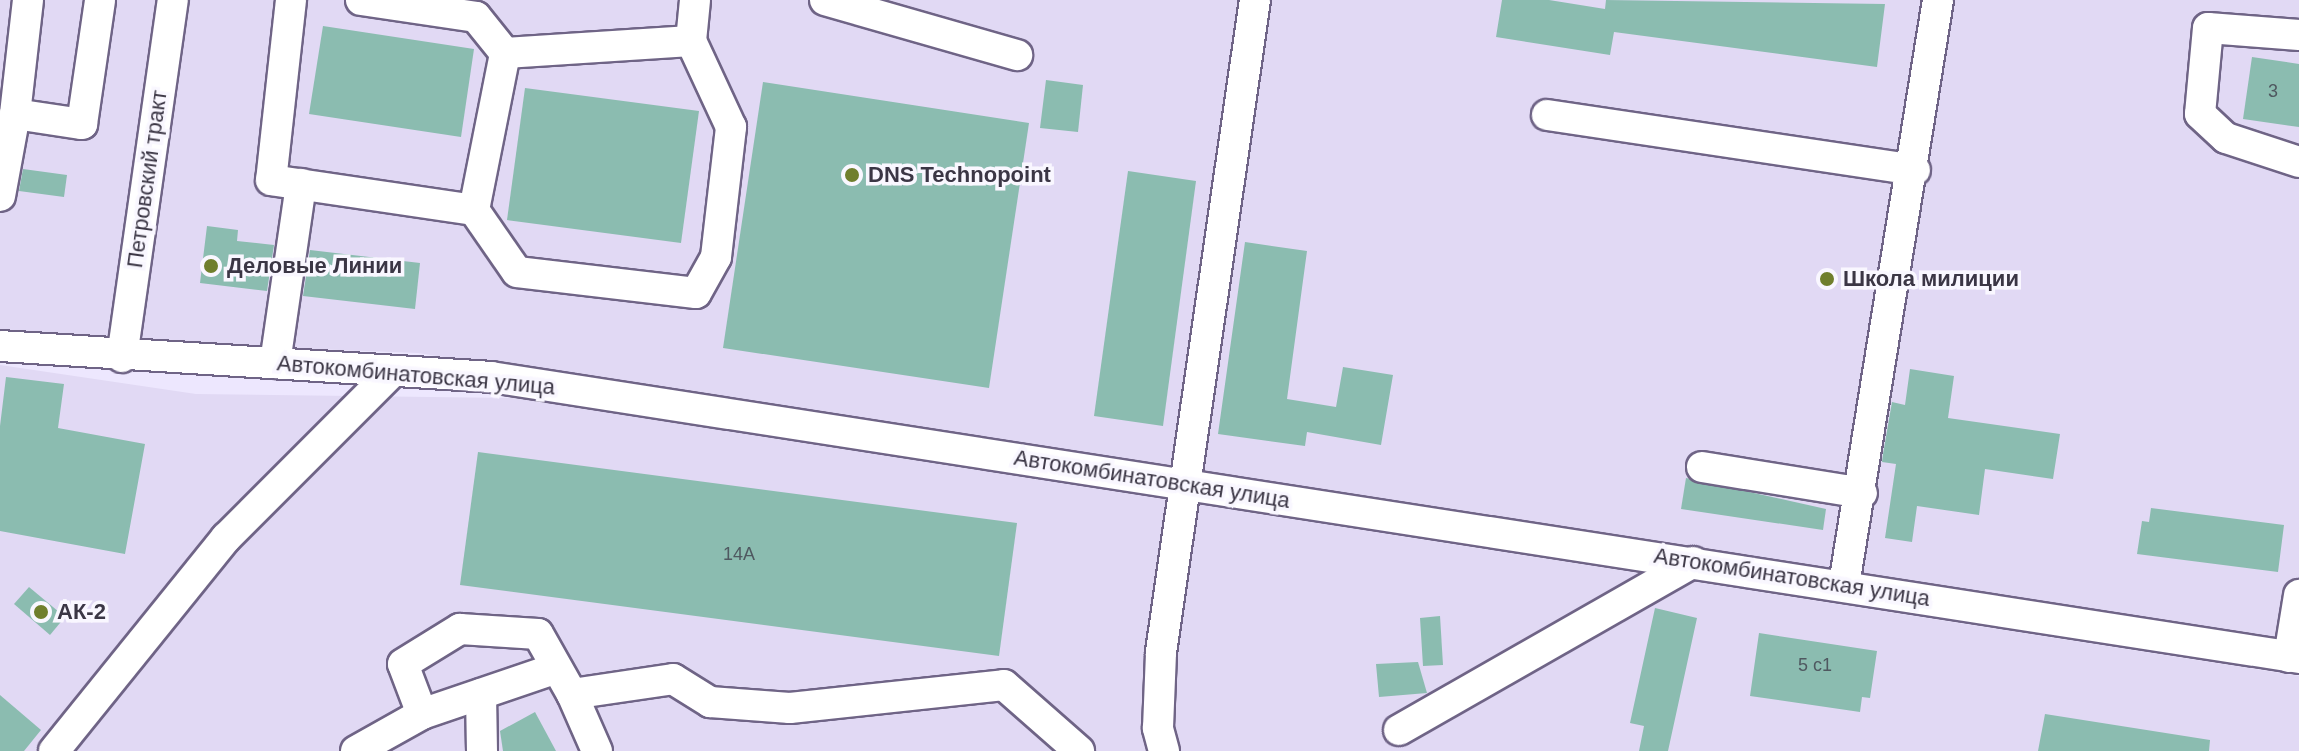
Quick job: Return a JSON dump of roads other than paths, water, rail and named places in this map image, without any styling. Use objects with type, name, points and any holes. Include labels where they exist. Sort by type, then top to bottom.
[{"type":"street","points":[[0,196],[15,114],[28,0]]},
{"type":"street","points":[[15,114],[82,124],[100,0]]},
{"type":"street","name":"Петровский тракт","points":[[122,357],[173,0]]},
{"type":"street","points":[[291,0],[271,180],[474,210]]},
{"type":"street","points":[[361,0],[476,17],[505,53]]},
{"type":"street","points":[[505,53],[474,210],[517,272],[696,293],[716,257],[731,127],[691,41],[695,0]]},
{"type":"street","points":[[825,0],[1017,55]]},
{"type":"street","points":[[1164,751],[1158,728],[1161,652],[1255,0]]},
{"type":"street","points":[[1844,585],[1915,170],[1938,0]]},
{"type":"street","points":[[2299,35],[2208,28],[2200,114],[2226,138],[2299,162]]},
{"type":"street","points":[[505,53],[691,41]]},
{"type":"street","points":[[1547,115],[1915,170]]},
{"type":"street","points":[[275,363],[301,184]]},
{"type":"street","name":"Автокомбинатовская улица","points":[[0,346],[122,357],[275,363],[507,379],[2294,657]]},
{"type":"street","points":[[54,751],[226,538],[391,373]]},
{"type":"street","points":[[1702,467],[1862,493]]},
{"type":"street","points":[[1399,730],[1693,562]]},
{"type":"street","points":[[2294,657],[2299,595]]},
{"type":"street","points":[[422,714],[403,664],[460,629],[538,634],[554,669],[572,694],[597,751]]},
{"type":"street","points":[[356,751],[422,714],[554,669]]},
{"type":"street","points":[[572,694],[673,679],[710,702],[790,708],[1004,685],[1079,751]]},
{"type":"street","points":[[481,694],[482,751]]},
{"type":"place","name":"DNS Technopoint","points":[[852,175]]},
{"type":"place","name":"Деловые Линии","points":[[211,266]]},
{"type":"place","name":"Школа милиции","points":[[1827,279]]},
{"type":"place","name":"АК-2","points":[[41,612]]}]
